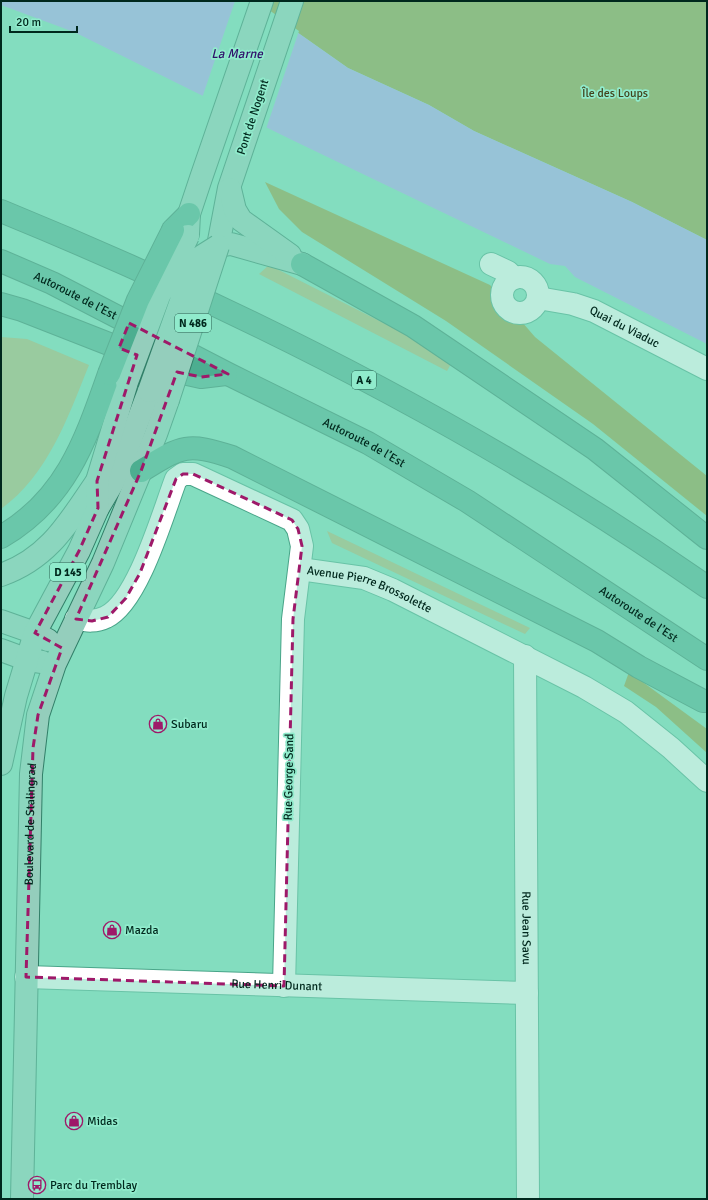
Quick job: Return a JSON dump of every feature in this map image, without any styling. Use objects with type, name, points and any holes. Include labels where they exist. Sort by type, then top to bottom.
[{"type":"highway","name":"A 4","points":[[1,211],[71,239],[247,320],[392,394],[499,453],[663,556],[707,587]]},
{"type":"highway","points":[[1,537],[15,529],[40,509],[60,484],[118,378],[138,300],[180,233],[189,214]]},
{"type":"highway","name":"Autoroute de l’Est","points":[[1,261],[52,283],[368,444],[454,494],[707,659]]},
{"type":"highway","points":[[302,264],[413,326],[595,449],[707,538]]},
{"type":"highway","points":[[1,304],[22,310],[182,373],[201,377],[228,374]]},
{"type":"highway","points":[[141,471],[179,449],[198,447],[232,457],[597,641],[639,667],[703,701],[707,701]]},
{"type":"main road","points":[[189,214],[262,1]]},
{"type":"main road","name":"Pont de Nogent","points":[[229,188],[292,1]]},
{"type":"main road","points":[[229,188],[235,210],[241,220],[302,264]]},
{"type":"main road","name":"N 486","points":[[156,434],[158,396],[218,246],[229,188]]},
{"type":"main road","points":[[218,246],[231,244],[302,264]]},
{"type":"main road","name":"D 145","points":[[1,764],[16,696],[35,633],[79,551],[98,508],[97,481],[118,378]]},
{"type":"main road","points":[[98,508],[117,476],[158,396]]},
{"type":"main road","name":"D 145","points":[[141,471],[156,434]]},
{"type":"main road","name":"Boulevard de Stalingrad","points":[[22,1199],[31,780],[33,748],[38,715],[59,656],[103,563],[141,471]]},
{"type":"main road","points":[[1,575],[45,550],[64,530],[97,481]]},
{"type":"main road","points":[[1,621],[35,633],[59,656]]},
{"type":"main road","points":[[1,650],[28,660],[59,656]]},
{"type":"street","points":[[491,264],[508,272],[514,278]]},
{"type":"street","points":[[514,278],[526,278],[532,281],[536,286],[538,298],[533,309],[522,314],[510,311],[506,307],[503,302],[502,290],[509,281],[514,278]]},
{"type":"street","name":"Quai du Viaduc","points":[[538,298],[573,304],[594,311],[707,369]]},
{"type":"street","name":"Avenue Pierre Brossolette","points":[[76,619],[92,621],[108,617],[126,598],[140,573],[176,479],[183,474],[193,474],[292,520],[298,529],[302,546],[300,568],[364,578],[393,590],[525,656],[584,687],[626,712],[671,748],[707,781]]},
{"type":"street","name":"Rue George Sand","points":[[284,986],[293,619],[300,568]]},
{"type":"street","name":"Rue Jean Savu","points":[[525,656],[528,1199]]},
{"type":"street","name":"Rue Henri Dunant","points":[[26,977],[527,993]]},
{"type":"highlighted area","points":[[129,323],[228,374],[201,377],[177,372],[141,471],[76,619],[92,621],[108,617],[126,598],[140,573],[176,479],[183,474],[193,474],[292,520],[298,529],[302,546],[293,619],[284,986],[26,977],[33,748],[38,715],[62,648],[35,633],[79,551],[98,508],[97,481],[137,355],[119,348],[123,335]]},
{"type":"green space","name":"Île des Loups","points":[[257,1],[707,1],[707,240],[632,202],[474,131],[429,105],[348,68],[267,11]]},
{"type":"green space","points":[[265,182],[490,285],[535,337],[707,476],[707,516],[593,424],[446,321],[302,232],[279,209]]},
{"type":"green space","points":[[269,265],[419,341],[452,362],[447,371],[259,274]]},
{"type":"green space","points":[[1,337],[27,339],[89,365],[55,444],[44,462],[32,479],[1,509]]},
{"type":"green space","points":[[327,531],[530,628],[525,634],[332,543]]},
{"type":"green space","points":[[629,672],[707,729],[707,753],[656,707],[624,686]]},
{"type":"water","name":"La Marne","points":[[1,1],[257,1],[267,11],[348,68],[429,105],[474,131],[632,202],[707,240],[707,344],[575,277],[565,266],[550,264],[290,139],[74,32],[1,5]]},
{"type":"pier","points":[[235,1],[260,1],[269,10],[299,31],[266,129],[202,98]]},
{"type":"place","name":"Subaru","points":[[158,724]]},
{"type":"place","name":"Mazda","points":[[112,930]]},
{"type":"place","name":"Midas","points":[[74,1121]]},
{"type":"place","name":"Parc du Tremblay","points":[[37,1185]]}]
